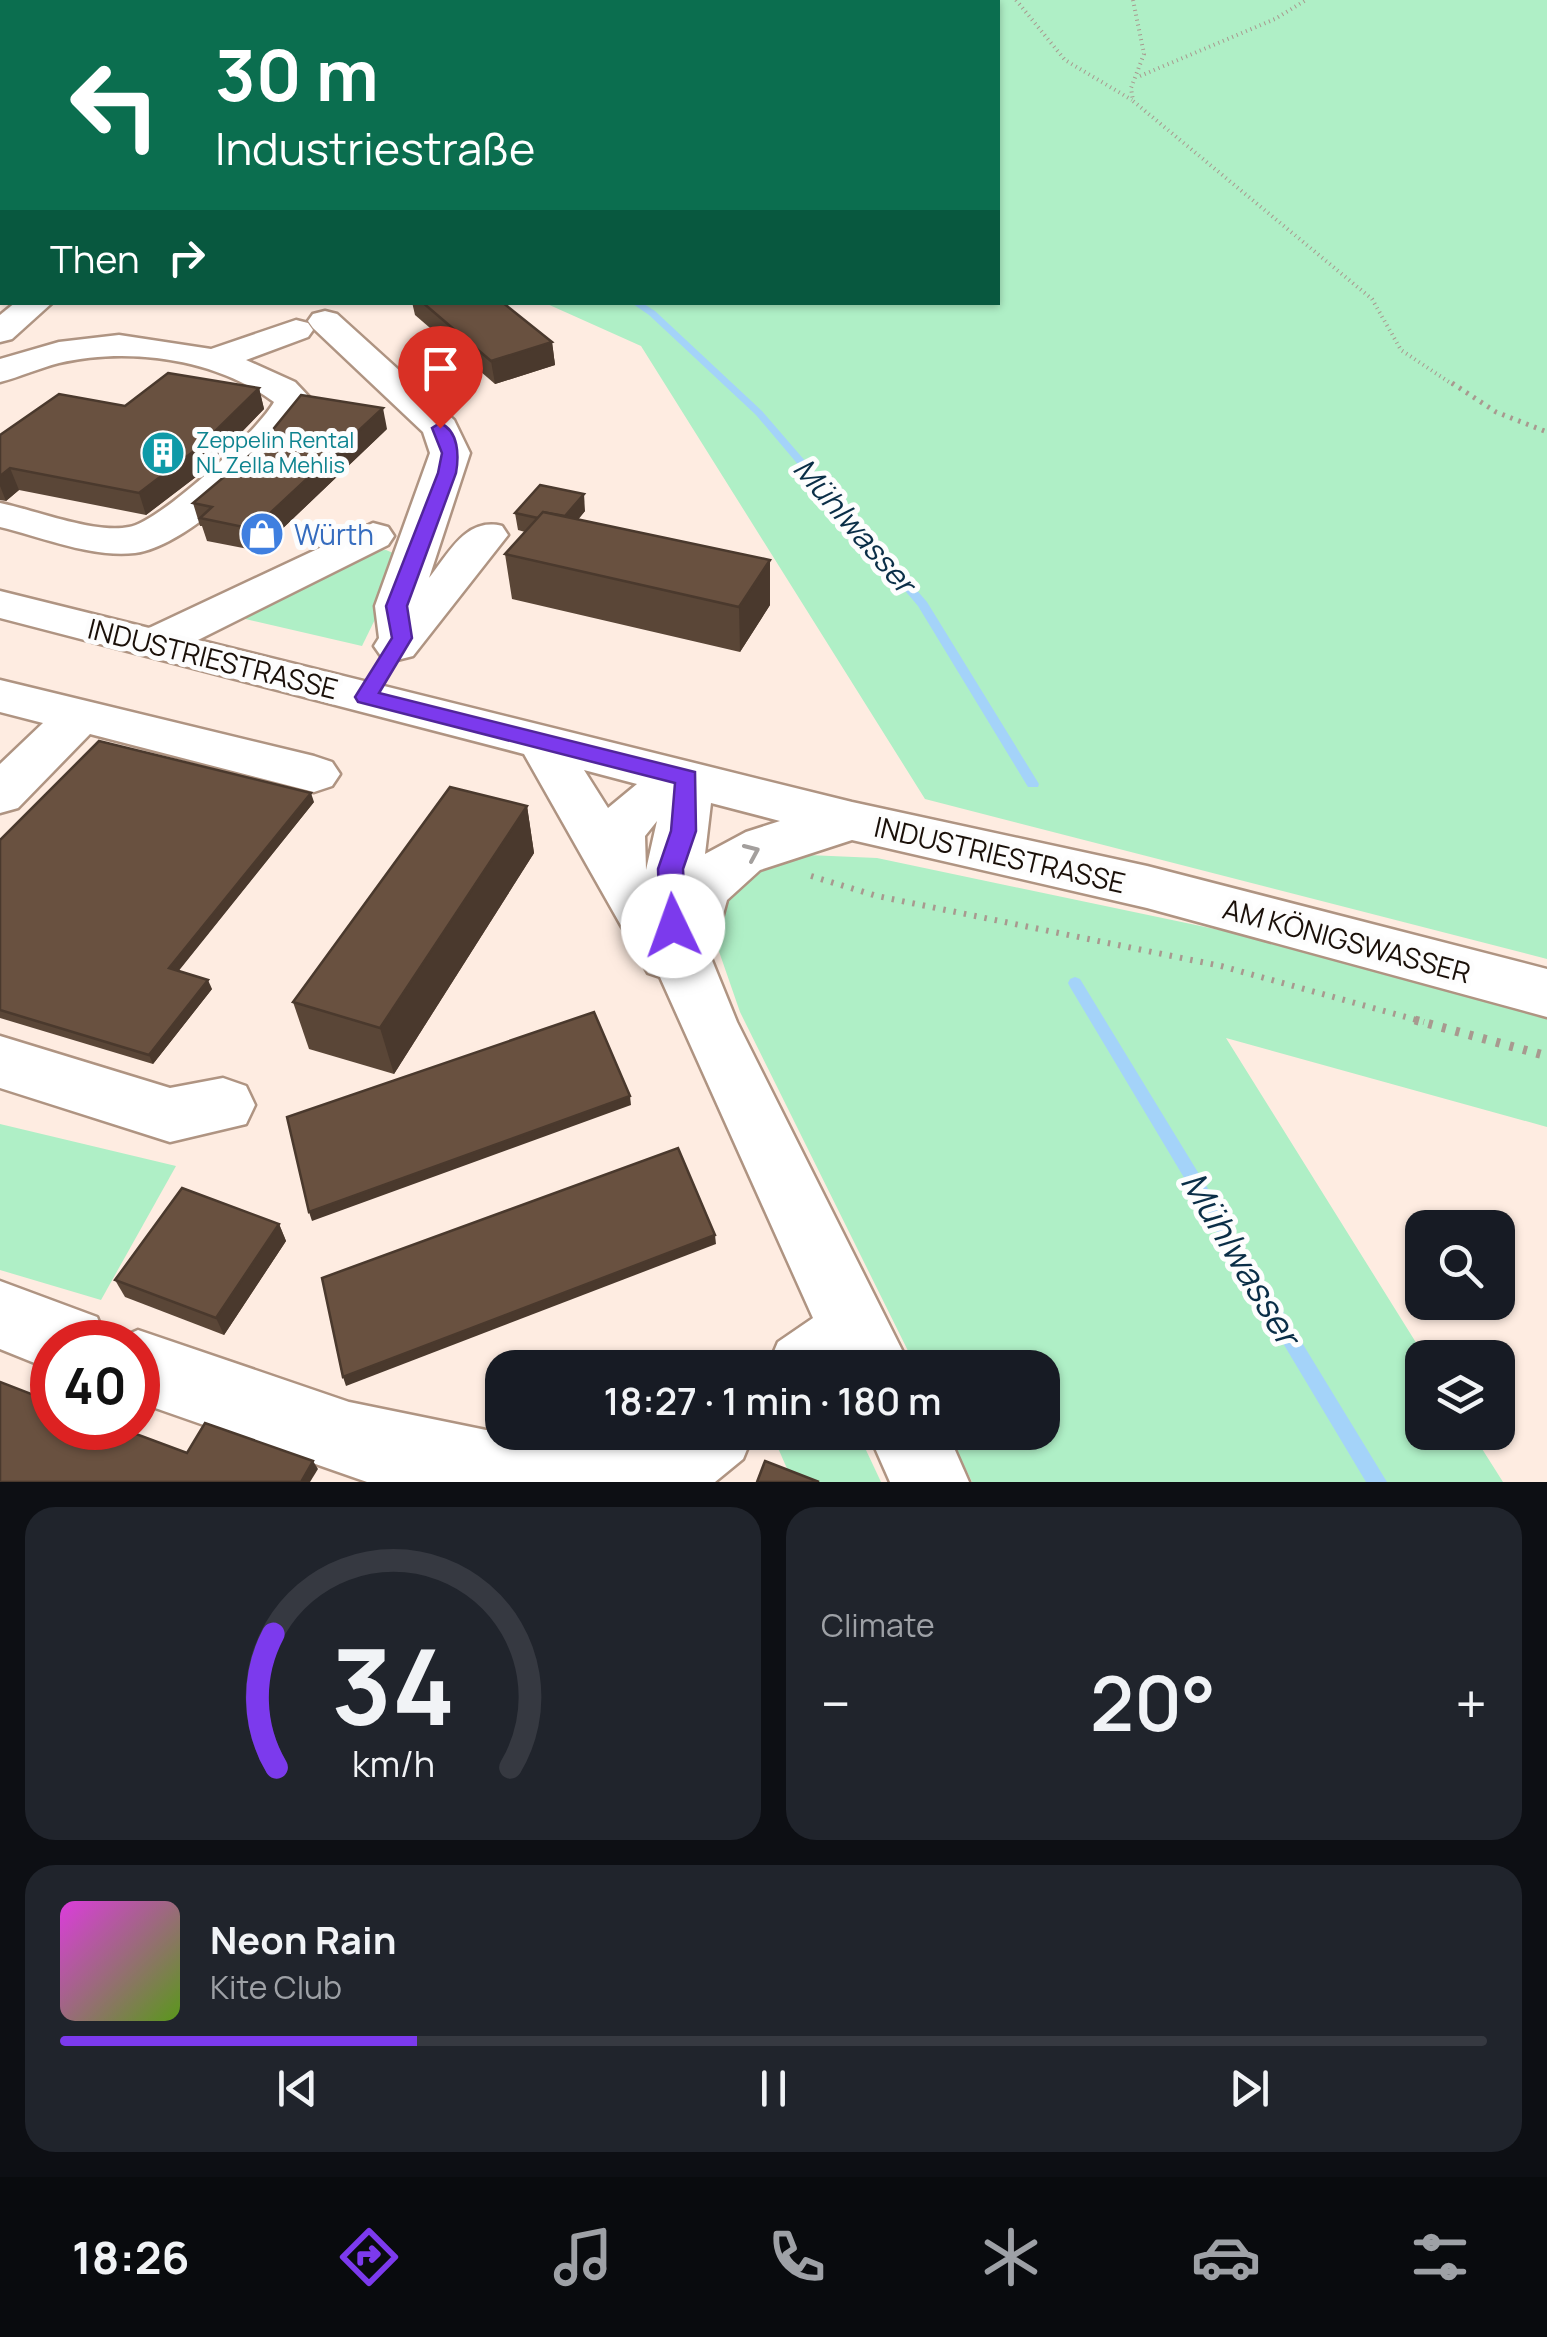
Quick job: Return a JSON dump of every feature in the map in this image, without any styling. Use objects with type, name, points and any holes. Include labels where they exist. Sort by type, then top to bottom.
[{"type":"street","points":[[0,332],[33,305]]},
{"type":"street","points":[[215,360],[311,326],[440,428],[450,453],[396,606],[402,638]]},
{"type":"street","points":[[0,371],[44,352],[102,344],[158,346],[215,360],[283,390],[293,400],[291,411],[177,518],[152,536],[127,540],[0,515]]},
{"type":"street","points":[[366,697],[402,638],[488,535]]},
{"type":"street","points":[[154,643],[373,536]]},
{"type":"street","name":"INDUSTRIESTRASSE","points":[[0,604],[852,820],[1147,887]]},
{"type":"street","points":[[0,696],[314,774]]},
{"type":"street","points":[[0,795],[80,715]]},
{"type":"street","name":"INDUSTRIESTRASSE","points":[[542,742],[707,1022]]},
{"type":"street","points":[[618,871],[615,846],[623,822],[687,778]]},
{"type":"street","name":"INDUSTRIESTRASSE","points":[[687,778],[687,807],[671,869],[670,905],[678,949],[843,1350]]},
{"type":"street","name":"INDUSTRIESTRASSE","points":[[707,1022],[688,946],[690,910],[700,890],[712,876],[748,853],[852,820]]},
{"type":"street","name":"AM KÖNIGSWASSER","points":[[1147,887],[1547,993]]},
{"type":"street","points":[[0,1062],[170,1115],[223,1105]]},
{"type":"street","points":[[0,1315],[30,1326]]},
{"type":"street","points":[[160,1374],[349,1440],[486,1469],[618,1481],[692,1459]]},
{"type":"street","points":[[915,1450],[930,1482]]},
{"type":"path","points":[[1016,0],[1042,42],[1086,76],[1133,101],[1372,298],[1400,350],[1496,412],[1547,432]]},
{"type":"path","points":[[1132,0],[1144,54],[1139,77],[1131,88],[1133,101]]},
{"type":"path","points":[[1139,77],[1276,18],[1306,0]]},
{"type":"path","points":[[806,874],[877,896],[1221,966],[1547,1056]]},
{"type":"green space","points":[[1000,0],[1547,0],[1547,959],[925,799],[641,346],[549,305],[1000,305]]},
{"type":"green space","points":[[386,550],[405,558],[362,646],[228,615],[370,551]]},
{"type":"green space","points":[[808,855],[877,858],[1310,949],[1547,1010],[1547,1127],[1226,1038],[1414,1340],[1405,1340],[1405,1450],[1483,1450],[1503,1482],[972,1482],[956,1450],[1060,1450],[1060,1350],[908,1350],[740,1012],[714,937],[724,896],[751,874]]},
{"type":"green space","points":[[0,1124],[176,1166],[101,1300],[0,1270]]},
{"type":"green space","points":[[779,1450],[866,1450],[881,1482],[813,1482],[789,1473]]},
{"type":"building","points":[[426,305],[506,305],[552,342],[491,361]]},
{"type":"building","points":[[168,373],[259,388],[198,448],[139,493],[10,468],[0,476],[0,435],[59,394],[125,406]]},
{"type":"building","points":[[301,395],[383,408],[253,529],[200,518],[212,507],[193,503],[257,449]]},
{"type":"building","points":[[540,485],[584,494],[565,516],[543,512],[538,518],[515,513]]},
{"type":"building","points":[[543,512],[770,560],[739,607],[505,554]]},
{"type":"building","points":[[99,741],[311,793],[169,968],[208,980],[149,1055],[0,1010],[0,840]]},
{"type":"building","points":[[450,787],[527,806],[380,1028],[293,1002]]},
{"type":"building","points":[[594,1012],[630,1096],[309,1212],[287,1117]]},
{"type":"building","points":[[678,1148],[715,1235],[343,1377],[322,1278]]},
{"type":"building","points":[[182,1188],[279,1224],[216,1318],[115,1280]]},
{"type":"building","points":[[0,1382],[30,1394],[30,1450],[160,1450],[160,1443],[187,1453],[205,1423],[313,1461],[301,1482],[0,1482]]},
{"type":"building","points":[[765,1461],[819,1482],[757,1482]]},
{"type":"waterway","name":"Mühlwasser","points":[[639,305],[759,413],[923,604],[1033,784]]},
{"type":"waterway","name":"Mühlwasser","points":[[1075,983],[1377,1482]]},
{"type":"place","name":"Zeppelin Rental NL Zella Mehlis","points":[[163,453]]},
{"type":"place","name":"Würth","points":[[262,534]]},
{"type":"route","points":[[440,428],[450,453],[447,473],[396,606],[402,638],[366,697],[687,778],[684,831],[671,869],[673,926]]}]
